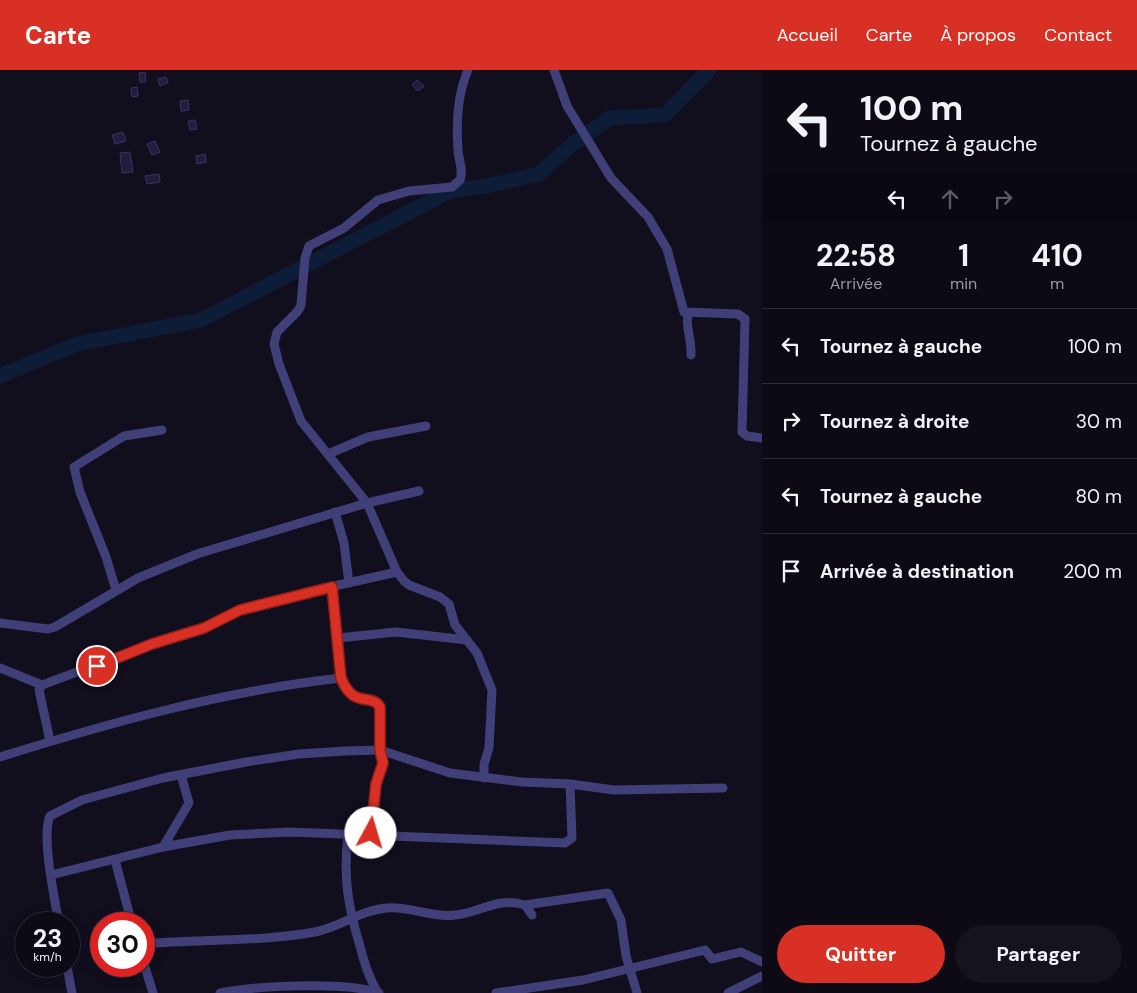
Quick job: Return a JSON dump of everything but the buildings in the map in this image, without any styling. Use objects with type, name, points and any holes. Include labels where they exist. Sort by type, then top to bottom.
[{"type":"street","points":[[468,70],[459,99],[458,151],[462,176],[458,184],[440,189],[409,191],[378,200],[344,228],[309,246],[305,258],[302,305],[276,332],[276,354],[301,421],[367,503],[397,572],[409,586],[440,597],[449,604],[455,625],[477,653],[492,690],[489,748],[484,764],[484,778]]},
{"type":"street","points":[[554,70],[568,106],[611,178],[648,217],[667,249],[684,312],[738,314],[745,319],[742,432],[748,436],[762,438]]},
{"type":"street","points":[[688,313],[686,322],[692,345],[691,355]]},
{"type":"street","points":[[328,454],[368,437],[426,426]]},
{"type":"street","points":[[116,590],[106,557],[80,492],[74,467],[124,436],[162,430]]},
{"type":"street","points":[[0,623],[48,629],[55,627],[138,578],[197,554],[335,512],[419,491]]},
{"type":"street","points":[[335,512],[344,543],[349,583]]},
{"type":"street","points":[[50,741],[39,690],[42,685],[152,644],[204,628],[240,610],[397,572]]},
{"type":"street","points":[[332,587],[341,678],[345,689],[351,696],[377,702],[380,706],[380,750],[383,763],[376,784],[370,836]]},
{"type":"street","points":[[338,638],[396,632],[466,640]]},
{"type":"street","points":[[0,668],[42,685]]},
{"type":"street","points":[[0,757],[50,741],[241,691],[341,678]]},
{"type":"street","points":[[57,912],[51,875],[47,829],[50,816],[68,806],[95,796],[181,775],[298,754],[380,750],[450,773],[484,778],[570,784],[614,790],[723,788]]},
{"type":"street","points":[[163,847],[167,837],[182,817],[189,803],[181,775]]},
{"type":"street","points":[[51,875],[163,847],[230,835],[290,832],[565,843],[572,838],[570,784]]},
{"type":"street","points":[[348,835],[346,867],[348,904],[367,973],[378,993]]},
{"type":"street","points":[[115,860],[129,912]]},
{"type":"street","points":[[155,943],[187,940],[261,939],[333,927],[351,917],[386,908],[452,916],[492,904],[512,902],[525,905],[608,893],[621,920],[629,968],[637,993]]},
{"type":"street","points":[[525,905],[532,915]]},
{"type":"street","points":[[496,993],[583,980],[705,950],[712,959],[741,952],[762,962]]},
{"type":"street","points":[[728,993],[762,976]]},
{"type":"street","points":[[69,977],[72,993]]},
{"type":"street","points":[[148,977],[152,993]]},
{"type":"street","points":[[220,993],[251,988],[378,993]]},
{"type":"waterway","points":[[0,376],[77,344],[201,320],[450,191],[486,186],[539,174],[574,143],[610,118],[665,115],[709,70]]},
{"type":"route","points":[[97,666],[152,644],[204,628],[240,610],[332,587],[341,678],[345,689],[351,696],[377,702],[380,707],[380,750],[383,763],[376,784],[371,833]]}]
